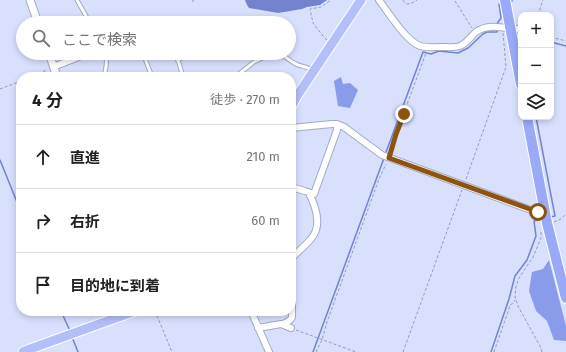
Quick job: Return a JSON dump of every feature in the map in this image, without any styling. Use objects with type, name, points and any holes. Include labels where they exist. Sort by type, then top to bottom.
[{"type":"highway","points":[[506,0],[518,67]]},
{"type":"highway","points":[[528,120],[545,211],[544,226],[566,298]]},
{"type":"main road","points":[[296,98],[361,0]]},
{"type":"main road","points":[[23,352],[30,348],[121,316]]},
{"type":"street","points":[[30,0],[36,16]]},
{"type":"street","points":[[379,0],[404,33],[415,44],[420,46],[459,46],[479,30],[486,27],[511,28]]},
{"type":"street","points":[[50,60],[55,72]]},
{"type":"street","points":[[53,67],[71,60]]},
{"type":"street","points":[[296,128],[337,124],[344,127],[386,157],[528,209],[538,212],[545,211]]},
{"type":"street","points":[[296,188],[314,194],[337,130],[337,124]]},
{"type":"street","points":[[296,254],[312,238],[318,223],[316,209],[309,193]]},
{"type":"street","points":[[253,316],[269,352]]},
{"type":"street","points":[[258,328],[284,324],[292,319],[292,316]]},
{"type":"street","points":[[284,324],[291,328]]},
{"type":"lane","points":[[77,0],[86,16]]},
{"type":"lane","points":[[105,72],[106,60]]},
{"type":"lane","points":[[146,60],[150,72]]},
{"type":"lane","points":[[178,60],[182,72]]},
{"type":"lane","points":[[241,72],[258,60]]},
{"type":"lane","points":[[289,60],[296,65],[308,67],[313,71]]},
{"type":"path","points":[[331,0],[321,7],[310,9],[313,23],[323,36],[332,43]]},
{"type":"path","points":[[403,0],[405,4],[408,4],[417,0]]},
{"type":"path","points":[[539,12],[544,0]]},
{"type":"path","points":[[455,1],[475,33]]},
{"type":"path","points":[[403,352],[506,67],[511,28]]},
{"type":"path","points":[[554,38],[566,41]]},
{"type":"path","points":[[316,352],[386,157],[425,55]]},
{"type":"path","points":[[41,72],[53,67]]},
{"type":"path","points":[[0,89],[16,82]]},
{"type":"path","points":[[542,352],[515,299],[516,286],[533,257],[544,226],[558,220],[566,214]]},
{"type":"path","points":[[494,352],[510,306],[515,299]]},
{"type":"path","points":[[157,316],[172,352]]},
{"type":"path","points":[[291,328],[356,352]]},
{"type":"shaded area","points":[[245,0],[327,0],[320,5],[278,13],[249,8]]},
{"type":"shaded area","points":[[341,77],[343,84],[350,83],[358,90],[350,108],[338,106],[334,81]]},
{"type":"shaded area","points":[[549,260],[566,326],[566,341],[554,340],[547,321],[536,311],[529,291],[532,272],[543,269]]},
{"type":"waterway","points":[[496,25],[501,18],[499,4]]},
{"type":"waterway","points":[[385,155],[423,52],[431,54],[439,51],[458,53],[468,48],[483,34],[487,32],[497,32],[497,29]]},
{"type":"waterway","points":[[554,43],[566,46]]},
{"type":"waterway","points":[[537,120],[555,216],[550,217]]},
{"type":"waterway","points":[[313,352],[384,158]]},
{"type":"waterway","points":[[0,160],[16,200]]},
{"type":"waterway","points":[[491,352],[509,299],[515,276],[527,260],[536,236],[534,221],[541,219]]},
{"type":"waterway","points":[[63,316],[70,331]]},
{"type":"waterway","points":[[72,337],[78,352]]},
{"type":"route","points":[[404,114],[389,158],[538,212]]}]
